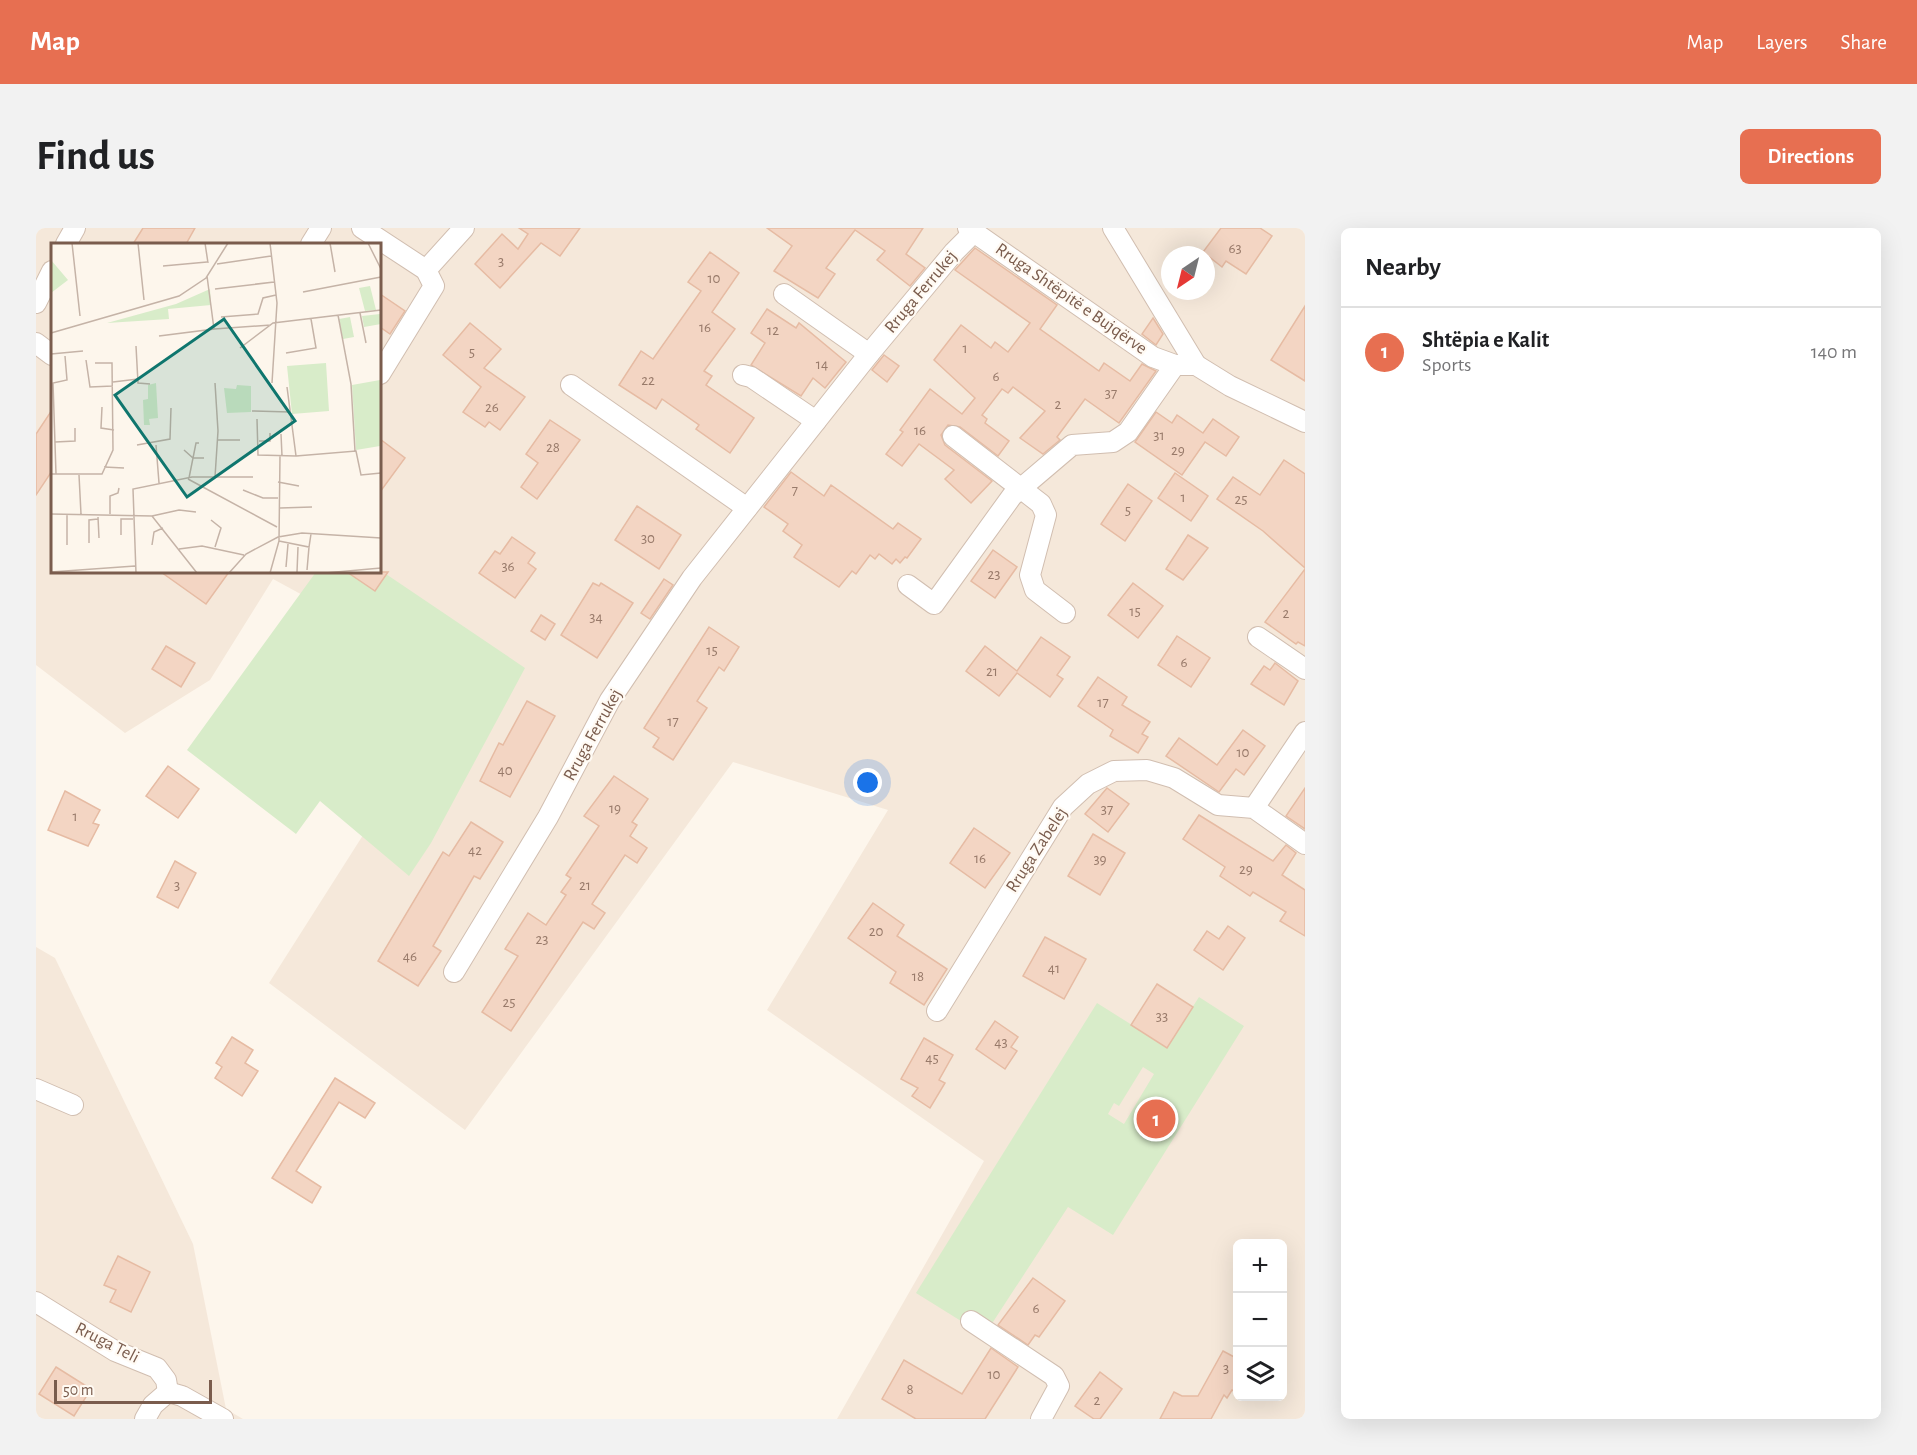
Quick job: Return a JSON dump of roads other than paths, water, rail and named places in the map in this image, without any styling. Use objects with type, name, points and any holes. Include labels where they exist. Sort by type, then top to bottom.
[{"type":"street","points":[[67,243],[75,228]]},
{"type":"street","points":[[312,243],[321,228]]},
{"type":"street","points":[[362,228],[426,270],[434,286],[381,372]]},
{"type":"street","points":[[426,270],[464,228]]},
{"type":"street","points":[[1113,228],[1196,365],[1230,386],[1305,422]]},
{"type":"street","name":"Rruga Shtëpitë e Bujqërve","points":[[971,230],[1153,357],[1175,365],[1196,365]]},
{"type":"street","name":"Rruga Ferrukej","points":[[454,972],[548,817],[610,700],[692,578],[869,354],[971,230]]},
{"type":"street","points":[[36,303],[51,273]]},
{"type":"street","points":[[784,294],[869,354]]},
{"type":"street","points":[[36,343],[51,354]]},
{"type":"street","points":[[908,585],[934,604],[1012,496],[1072,444],[1113,442],[1128,432],[1175,365]]},
{"type":"street","points":[[743,375],[751,377],[816,421]]},
{"type":"street","points":[[571,385],[747,508]]},
{"type":"street","points":[[953,436],[1041,504],[1046,515],[1030,575],[1035,590],[1065,613]]},
{"type":"street","points":[[1258,637],[1305,669]]},
{"type":"street","points":[[1305,732],[1254,808],[1305,844]]},
{"type":"street","name":"Rruga Zabelej","points":[[937,1011],[1050,825],[1063,807],[1088,784],[1114,771],[1147,770],[1174,778],[1218,805],[1254,808]]},
{"type":"street","points":[[36,1089],[73,1105]]},
{"type":"street","name":"Rruga Teli","points":[[36,1302],[116,1351],[157,1368],[166,1380],[168,1392]]},
{"type":"street","points":[[971,1321],[1054,1376],[1059,1386],[1055,1398],[1041,1419]]},
{"type":"street","points":[[145,1419],[153,1405],[168,1392],[182,1396],[223,1419]]},
{"type":"place","name":"Shtëpia e Kalit","points":[[1156,1119]]}]
